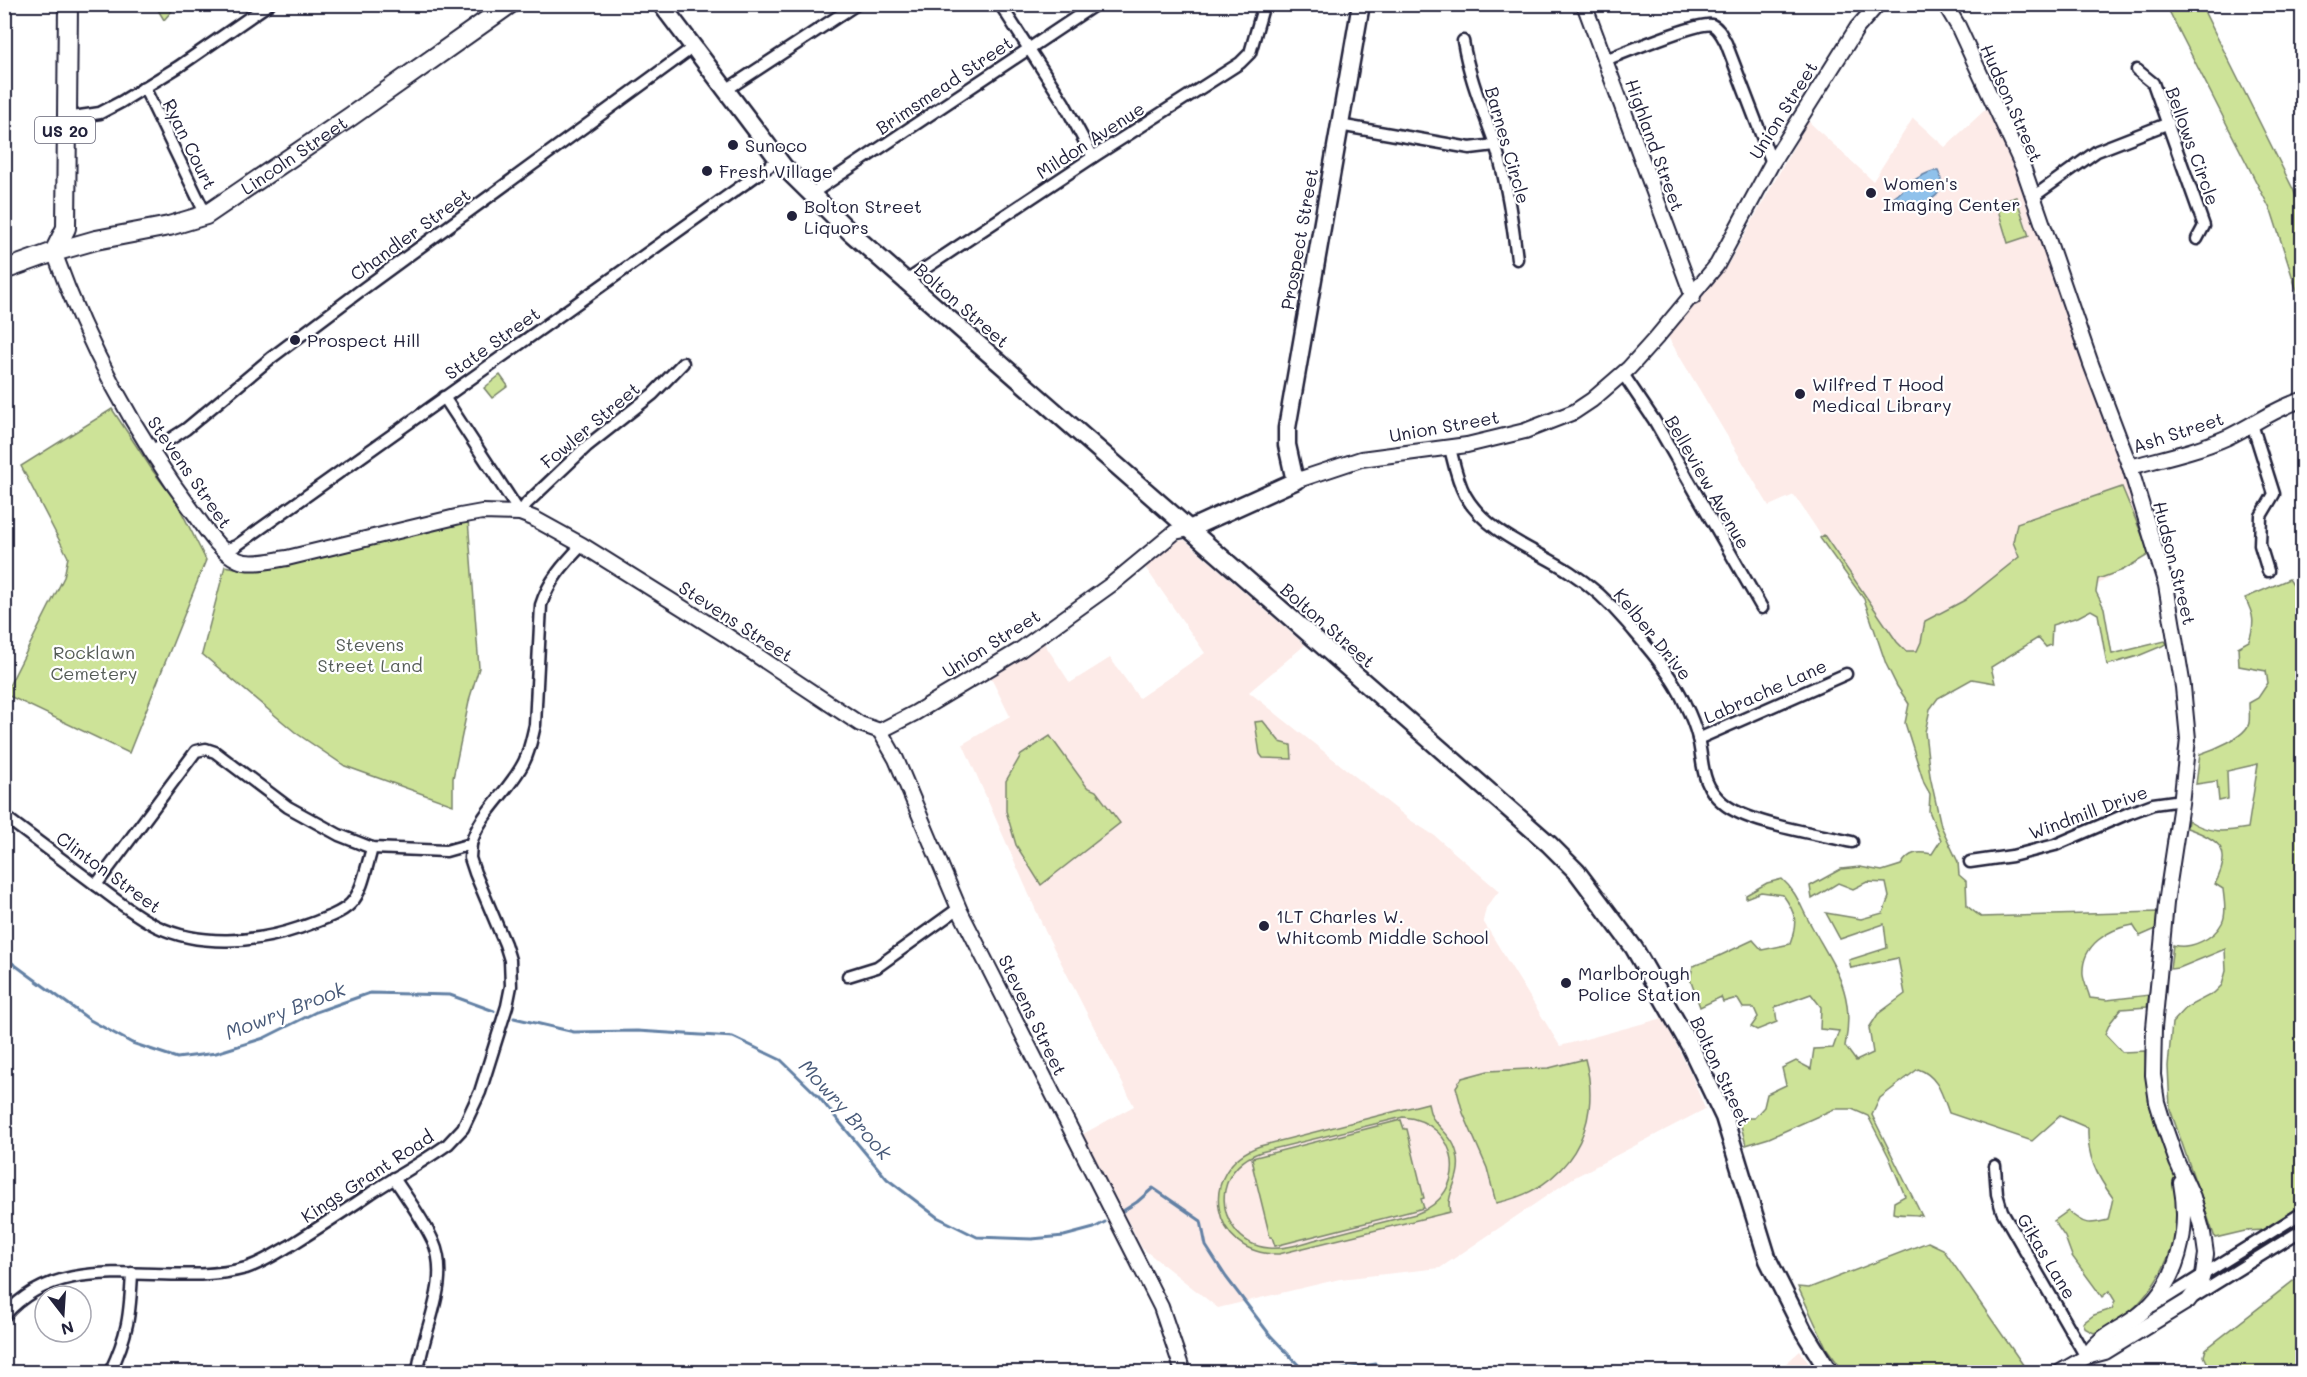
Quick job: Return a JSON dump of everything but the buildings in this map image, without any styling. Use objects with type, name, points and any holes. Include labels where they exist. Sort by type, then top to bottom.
[{"type":"main road","name":"US 20","points":[[54,252],[66,228],[68,4]]},
{"type":"main road","name":"Lincoln Street","points":[[4,270],[96,240],[168,226],[206,215],[510,4]]},
{"type":"main road","name":"Bolton Street","points":[[661,4],[778,160],[811,194],[906,281],[1549,844],[1571,866],[1610,915],[1652,977],[1717,1099],[1731,1137],[1768,1260],[1823,1370]]},
{"type":"main road","name":"Prospect Street","points":[[1295,481],[1287,445],[1287,428],[1361,4]]},
{"type":"main road","name":"Union Street","points":[[1189,529],[1295,481]]},
{"type":"street","points":[[66,118],[100,113],[178,67],[269,4]]},
{"type":"street","points":[[834,4],[840,16]]},
{"type":"street","points":[[726,90],[857,4]]},
{"type":"street","points":[[1000,4],[1064,103],[1093,157]]},
{"type":"street","name":"Brimsmead Street","points":[[811,194],[1096,4]]},
{"type":"street","name":"Mildon Avenue","points":[[906,281],[1240,63],[1250,53],[1264,4]]},
{"type":"street","name":"Highland Street","points":[[1584,4],[1693,297]]},
{"type":"street","name":"Union Street","points":[[1295,481],[1361,459],[1450,448],[1525,431],[1574,412],[1592,400],[1623,374],[1693,297],[1717,265],[1772,163],[1857,28],[1878,4]]},
{"type":"street","name":"Hudson Street","points":[[1946,4],[2023,167],[2091,364],[2130,466],[2160,561],[2179,658],[2188,739],[2182,800],[2166,903],[2152,1057],[2157,1102],[2177,1162],[2193,1197],[2203,1233],[2206,1254],[2203,1275],[2200,1285],[2188,1301],[2105,1352],[2086,1357],[2060,1372]]},
{"type":"street","points":[[1605,60],[1688,29],[1705,24],[1713,25],[1721,33],[1726,43],[1772,163]]},
{"type":"street","name":"Barnes Circle","points":[[1463,41],[1467,65],[1508,189],[1517,259]]},
{"type":"street","name":"Chandler Street","points":[[150,452],[186,429],[271,358],[360,291],[692,48]]},
{"type":"street","name":"Bellows Circle","points":[[2137,70],[2154,83],[2169,123],[2204,226],[2197,239]]},
{"type":"street","name":"Ryan Court","points":[[144,87],[206,215]]},
{"type":"street","points":[[2033,197],[2097,151],[2169,123]]},
{"type":"street","points":[[1339,124],[1470,148],[1495,145]]},
{"type":"street","name":"State Street","points":[[224,550],[236,546],[778,160]]},
{"type":"street","name":"Stevens Street","points":[[54,252],[70,297],[117,396],[150,452],[207,532],[224,550],[238,560],[264,561],[322,551],[482,512],[520,513],[582,545],[735,641],[860,724],[880,731],[896,759],[959,908],[1161,1307],[1183,1372]]},
{"type":"street","name":"Fowler Street","points":[[520,513],[527,503],[587,446],[653,394],[683,363]]},
{"type":"street","name":"Belleview Avenue","points":[[1623,374],[1654,420],[1762,608]]},
{"type":"street","points":[[444,397],[520,513]]},
{"type":"street","name":"Ash Street","points":[[2130,466],[2204,446],[2302,400]]},
{"type":"street","points":[[2252,424],[2274,494],[2261,516],[2260,545],[2268,571]]},
{"type":"street","name":"Kelber Drive","points":[[1450,448],[1456,475],[1466,496],[1479,512],[1495,527],[1589,586],[1607,601],[1627,622],[1675,685],[1685,703],[1698,739],[1705,779],[1715,796],[1730,810],[1766,822],[1852,842]]},
{"type":"street","name":"Union Street","points":[[880,731],[915,713],[1020,650],[1112,584],[1175,532],[1189,529]]},
{"type":"street","points":[[96,885],[196,751],[206,749],[215,752],[288,807],[339,835],[372,848],[446,851],[471,844],[477,827],[518,771],[531,743],[535,725],[541,605],[546,590],[558,570],[582,545]]},
{"type":"street","name":"Labrache Lane","points":[[1698,739],[1846,674]]},
{"type":"street","name":"Windmill Drive","points":[[1970,862],[2012,856],[2055,845],[2153,804],[2182,800]]},
{"type":"street","name":"Clinton Street","points":[[4,816],[132,912],[157,927],[205,939],[227,941],[254,939],[291,930],[328,918],[353,904],[359,896],[372,848]]},
{"type":"street","name":"Kings Grant Road","points":[[4,1316],[39,1288],[73,1276],[132,1273],[210,1274],[248,1267],[272,1256],[314,1231],[448,1144],[463,1128],[480,1092],[511,986],[510,960],[506,945],[475,873],[470,858],[471,844]]},
{"type":"street","points":[[848,976],[877,967],[959,908]]},
{"type":"street","name":"Hudson Street","points":[[2086,1357],[2095,1342],[2140,1314],[2167,1281],[2180,1252],[2184,1209],[2177,1162]]},
{"type":"street","name":"Gikas Lane","points":[[1995,1166],[1997,1194],[2002,1211],[2086,1357]]},
{"type":"street","points":[[394,1178],[434,1242],[437,1256],[438,1285],[418,1372]]},
{"type":"street","points":[[2140,1314],[2302,1213]]},
{"type":"street","points":[[2188,1301],[2302,1230]]},
{"type":"street","points":[[110,1372],[118,1356],[130,1317],[132,1273]]},
{"type":"shaded area","points":[[1987,108],[2030,203],[2094,392],[2152,547],[1911,715],[1875,611],[1849,577],[1794,495],[1769,506],[1668,337],[1729,263],[1808,121],[1873,181],[1913,118],[1945,147]]},
{"type":"shaded area","name":"1LT Charles W. Whitcomb Middle School","points":[[1185,540],[1305,645],[1249,692],[1410,820],[1435,836],[1499,891],[1486,908],[1483,921],[1560,1046],[1663,1018],[1691,1074],[1705,1109],[1573,1178],[1440,1268],[1340,1279],[1218,1308],[1142,1248],[1083,1134],[1134,1106],[1045,931],[963,744],[1010,716],[991,678],[1044,643],[1070,683],[1110,658],[1139,698],[1205,653],[1145,567],[1178,541]]},
{"type":"shaded area","points":[[1800,1351],[1815,1372],[1776,1372]]},
{"type":"green space","points":[[155,5],[177,5],[164,20]]},
{"type":"green space","points":[[2166,5],[2201,5],[2294,191],[2302,215],[2302,307],[2272,213]]},
{"type":"green space","points":[[2016,197],[2029,236],[2008,243],[1998,210],[2008,206],[2006,200]]},
{"type":"green space","points":[[500,375],[508,386],[492,398],[484,388]]},
{"type":"green space","name":"Rocklawn Cemetery","points":[[112,409],[177,503],[206,560],[129,753],[5,694],[64,577],[68,557],[21,466]]},
{"type":"green space","points":[[2122,487],[2150,554],[2123,570],[2098,579],[2096,592],[2104,608],[2112,654],[2165,641],[2167,644],[2107,665],[2098,614],[2091,610],[2078,617],[2052,625],[2051,645],[2046,647],[2038,638],[1991,667],[1995,683],[1972,679],[1938,698],[1930,709],[1925,732],[1930,776],[1941,826],[1958,862],[1959,875],[1966,881],[1967,906],[1981,917],[2157,912],[2156,929],[2140,936],[2133,925],[2114,930],[2098,940],[2086,955],[2083,975],[2090,998],[2107,1000],[2149,995],[2147,1007],[2121,1009],[2105,1034],[2122,1052],[2145,1051],[2153,1118],[2176,1179],[2179,1199],[2178,1218],[2169,1256],[2150,1290],[2123,1318],[2094,1333],[2086,1329],[2083,1323],[2094,1315],[2112,1309],[2115,1301],[2109,1291],[2102,1297],[2072,1256],[2065,1237],[2054,1221],[2068,1211],[2087,1223],[2108,1220],[2113,1198],[2094,1165],[2089,1148],[2088,1128],[2060,1116],[2032,1141],[1949,1113],[1935,1081],[1918,1069],[1880,1098],[1872,1115],[1922,1216],[1893,1213],[1894,1202],[1905,1196],[1889,1157],[1868,1116],[1852,1109],[1834,1109],[1769,1138],[1746,1145],[1739,1118],[1754,1118],[1764,1107],[1767,1094],[1786,1085],[1782,1068],[1796,1061],[1811,1069],[1814,1049],[1833,1048],[1839,1031],[1820,1029],[1821,1007],[1811,994],[1775,1007],[1777,1022],[1757,1030],[1751,1027],[1758,1017],[1754,1008],[1743,1008],[1737,998],[1723,1002],[1721,997],[1700,1007],[1690,979],[1693,966],[1753,940],[1762,950],[1790,944],[1795,924],[1791,907],[1783,895],[1761,892],[1746,898],[1746,895],[1767,883],[1782,879],[1795,895],[1841,982],[1848,1011],[1845,1046],[1856,1061],[1873,1053],[1869,1028],[1878,1014],[1905,994],[1898,958],[1851,968],[1849,960],[1887,948],[1884,924],[1840,939],[1826,913],[1861,919],[1883,913],[1889,897],[1886,883],[1867,882],[1853,889],[1838,883],[1812,899],[1810,886],[1841,869],[1860,867],[1882,871],[1901,865],[1907,857],[1914,854],[1932,854],[1941,840],[1929,811],[1930,794],[1924,783],[1905,723],[1909,704],[1886,664],[1864,599],[1820,538],[1824,535],[1897,642],[1906,651],[1917,651],[1925,621],[1965,600],[2019,557],[2013,542],[2017,523]]},
{"type":"green space","name":"Stevens Street Land","points":[[468,519],[479,668],[470,697],[453,778],[453,805],[345,766],[296,733],[202,654],[225,566],[246,570],[288,565]]},
{"type":"green space","points":[[2289,579],[2297,591],[2302,588],[2302,704],[2299,719],[2302,720],[2302,1205],[2265,1230],[2245,1231],[2215,1238],[2170,1109],[2168,1066],[2172,1023],[2187,1007],[2214,993],[2222,985],[2226,971],[2225,949],[2179,968],[2170,969],[2173,945],[2186,946],[2201,942],[2218,929],[2224,919],[2223,889],[2215,884],[2223,863],[2223,855],[2216,842],[2187,828],[2188,820],[2203,828],[2217,831],[2248,828],[2258,764],[2227,771],[2228,799],[2219,801],[2217,781],[2196,784],[2200,754],[2228,742],[2247,728],[2249,703],[2258,698],[2268,683],[2266,671],[2239,666],[2238,647],[2249,641],[2253,624],[2252,614],[2245,598]]},
{"type":"green space","points":[[1263,721],[1280,742],[1291,745],[1292,759],[1263,758],[1260,754],[1255,722]]},
{"type":"green space","points":[[1050,736],[1087,787],[1096,791],[1120,823],[1041,885],[1016,845],[1006,811],[1006,781],[1021,755]]},
{"type":"green space","points":[[1585,1059],[1590,1084],[1589,1109],[1584,1131],[1574,1152],[1543,1184],[1521,1196],[1496,1203],[1487,1168],[1463,1113],[1456,1087],[1462,1078],[1488,1071],[1549,1068]]},
{"type":"green space","points":[[1428,1103],[1432,1116],[1457,1152],[1458,1167],[1450,1199],[1450,1212],[1279,1254],[1256,1251],[1238,1241],[1226,1227],[1219,1209],[1219,1190],[1226,1172],[1239,1157],[1260,1146]],"holes":[[[1403,1117],[1422,1122],[1437,1131],[1447,1145],[1452,1160],[1451,1176],[1445,1191],[1434,1204],[1416,1214],[1281,1248],[1269,1248],[1249,1242],[1234,1229],[1229,1220],[1224,1200],[1227,1183],[1233,1171],[1254,1155]]]},
{"type":"green space","points":[[1401,1120],[1404,1129],[1407,1129],[1424,1198],[1421,1199],[1424,1208],[1275,1246],[1270,1237],[1252,1158]]},
{"type":"green space","points":[[1928,1242],[1943,1249],[2028,1372],[1844,1372],[1827,1349],[1798,1287],[1809,1288]]},
{"type":"green space","points":[[2302,1274],[2302,1372],[2212,1372],[2204,1356],[2206,1349]]},
{"type":"water","points":[[1938,171],[1941,179],[1941,186],[1936,196],[1917,204],[1909,204],[1906,200],[1894,209],[1892,199],[1914,180]]},
{"type":"waterway","name":"Mowry Brook","points":[[4,957],[90,1020],[132,1043],[177,1058],[216,1053],[264,1038],[316,1012],[370,993],[450,995],[494,1011]]},
{"type":"waterway","name":"Mowry Brook","points":[[514,1018],[574,1032],[637,1031],[733,1037],[781,1060],[817,1095],[887,1179],[937,1217],[977,1237],[1032,1239],[1064,1236],[1094,1228],[1105,1222]]},
{"type":"waterway","points":[[1123,1211],[1153,1188],[1201,1221],[1206,1246],[1226,1277],[1270,1335],[1305,1372],[1341,1370],[1376,1364],[1394,1372]]},
{"type":"place","name":"Sunoco","points":[[733,145]]},
{"type":"place","name":"Fresh Village","points":[[707,171]]},
{"type":"place","name":"Women's Imaging Center","points":[[1871,193]]},
{"type":"place","name":"Bolton Street Liquors","points":[[792,216]]},
{"type":"place","name":"Prospect Hill","points":[[295,340]]},
{"type":"place","name":"Wilfred T Hood Medical Library","points":[[1800,394]]},
{"type":"place","name":"1LT Charles W. Whitcomb Middle School","points":[[1264,926]]},
{"type":"place","name":"Marlborough Police Station","points":[[1566,983]]}]
